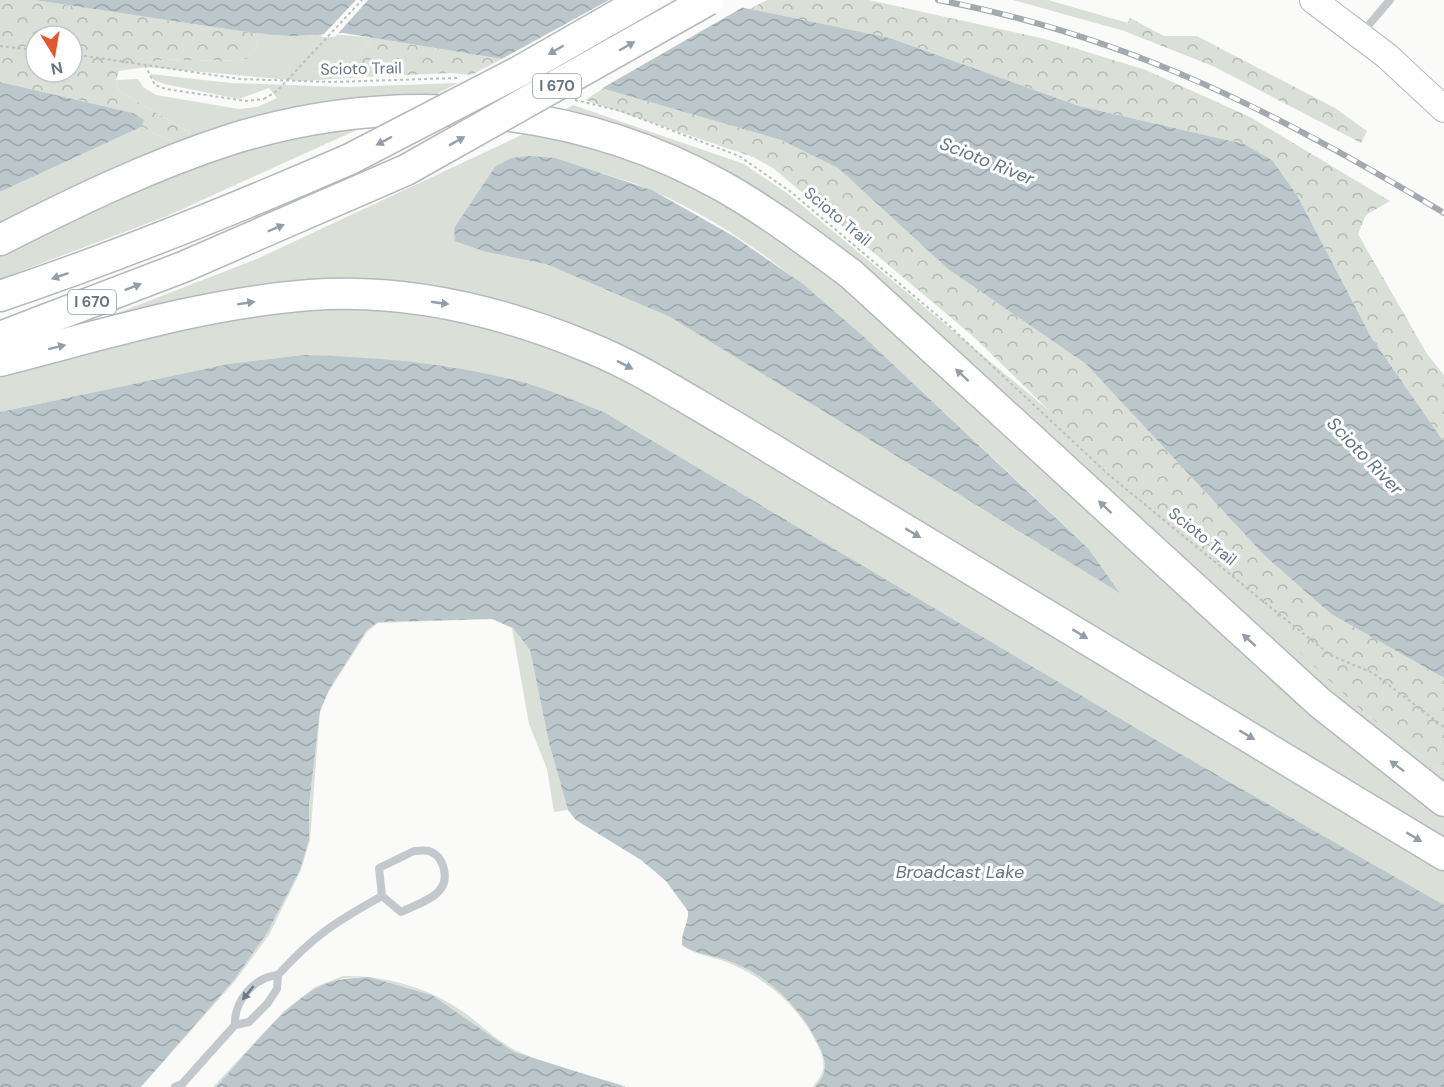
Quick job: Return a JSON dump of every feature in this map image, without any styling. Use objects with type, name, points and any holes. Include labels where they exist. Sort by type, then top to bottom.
[{"type":"highway","name":"I 670","points":[[0,296],[213,217],[350,159],[518,72],[644,0]]},
{"type":"highway","name":"I 670","points":[[0,338],[183,267],[406,170],[708,0]]},
{"type":"highway","points":[[0,240],[135,175],[200,150],[266,129],[324,119],[382,111],[465,111],[550,122],[623,142],[720,185],[782,222],[851,274],[1320,703],[1444,801]]},
{"type":"highway","points":[[0,362],[184,314],[248,302],[312,295],[395,297],[462,306],[529,324],[591,348],[703,408],[1444,855]]},
{"type":"main road","points":[[1313,0],[1360,35],[1444,108]]},
{"type":"lane","points":[[1360,35],[1390,0]]},
{"type":"lane","points":[[414,851],[429,851],[444,867],[446,880],[439,891],[401,912],[382,896],[379,868],[414,851]]},
{"type":"lane","points":[[180,1086],[235,1025],[249,1022],[267,1004],[277,989],[278,975],[312,940],[333,923],[382,896]]},
{"type":"lane","points":[[235,1025],[235,1012],[249,990],[266,976],[278,975]]},
{"type":"path","points":[[144,65],[155,85],[166,89],[246,101],[264,99],[278,91],[362,0]]},
{"type":"path","points":[[0,46],[24,49]]},
{"type":"path","name":"Scioto Trail","points":[[84,56],[240,79],[333,82],[468,79]]},
{"type":"path","name":"Scioto Trail","points":[[567,98],[621,111],[739,156],[791,192],[945,322],[1109,475],[1197,548],[1330,656],[1373,673],[1444,727]]},
{"type":"green space","points":[[0,0],[34,0],[253,33],[258,44],[247,59],[166,60],[135,65],[119,71],[116,80],[119,91],[189,132],[193,138],[177,144],[141,127],[143,120],[133,113],[0,82]]},
{"type":"green space","points":[[767,0],[869,0],[1045,39],[1146,70],[1250,117],[1390,201],[1366,215],[1358,234],[1427,354],[1444,375],[1444,442],[1371,337],[1297,195],[1272,160],[1244,144],[1079,106],[890,38],[748,10]]},
{"type":"green space","points":[[1013,0],[1048,0],[1128,23],[1124,31]]},
{"type":"green space","points":[[1130,18],[1164,36],[1197,36],[1335,108],[1367,131],[1361,143],[1215,67],[1124,31]]},
{"type":"green space","points":[[253,33],[373,38],[354,59],[358,74],[364,77],[302,81],[146,67],[119,71],[135,65],[166,60],[247,59],[258,44]]},
{"type":"green space","points":[[373,38],[502,59],[471,75],[451,73],[364,77],[354,69],[354,59]]},
{"type":"green space","points":[[150,74],[231,83],[347,87],[458,83],[425,100],[193,138],[189,132],[119,91],[116,80],[138,79],[143,87],[156,95],[239,109],[257,107],[277,98],[269,88],[239,99],[164,84],[154,80]]},
{"type":"green space","points":[[604,88],[781,140],[838,168],[948,269],[1086,364],[1265,556],[1331,614],[1444,678],[1444,773],[1363,712],[1227,584],[974,337],[773,168],[753,157],[585,100]]},
{"type":"green space","points":[[573,105],[744,164],[787,193],[1052,413],[1363,712],[1444,773],[1444,789],[1354,717],[858,264],[558,114]]},
{"type":"green space","points":[[372,123],[167,216],[0,279],[0,253],[90,208],[234,149]]},
{"type":"green space","points":[[141,127],[177,144],[0,226],[0,192]]},
{"type":"green space","points":[[528,132],[619,155],[719,197],[802,251],[1422,801],[1444,817],[1444,837],[688,383],[438,291],[92,323],[259,258]],"holes":[[[602,173],[647,188],[692,210],[730,232],[801,283],[867,340],[1089,549],[1119,591],[670,317],[546,264],[486,252],[454,228],[468,208]]]},
{"type":"green space","points":[[307,308],[395,309],[503,327],[660,392],[1444,866],[1444,905],[1158,741],[604,412],[528,384],[453,367],[302,355],[228,364],[0,412],[0,378],[201,325]]},
{"type":"green space","points":[[492,619],[378,623],[367,632],[329,691],[320,711],[329,690],[366,631],[378,622]]},
{"type":"green space","points":[[492,619],[513,628],[530,650],[549,743],[568,810],[554,812],[547,769],[529,724],[512,628]]},
{"type":"green space","points":[[320,711],[310,840],[301,870],[269,935],[235,981],[141,1087],[234,980],[267,933],[300,870],[309,840],[309,806]]},
{"type":"green space","points":[[682,945],[726,960],[754,973],[791,1003],[810,1028],[820,1048],[824,1060],[824,1071],[814,1087],[812,1087],[822,1071],[822,1055],[809,1029],[791,1005],[756,977],[723,961],[687,949]]},
{"type":"green space","points":[[343,976],[367,977],[343,978],[286,1013],[216,1087],[213,1087],[284,1011],[315,987]]},
{"type":"green space","points":[[370,977],[407,985],[422,990],[437,997],[465,1013],[510,1047],[531,1057],[631,1087],[592,1079],[514,1052],[432,995]]},
{"type":"water","name":"Scioto River","points":[[34,0],[706,0],[890,38],[1079,106],[1244,144],[1272,160],[1297,195],[1371,337],[1444,442],[1444,678],[1331,614],[1265,556],[1086,364],[948,269],[838,168],[781,140],[502,59],[343,33],[292,36],[253,33]]},
{"type":"water","points":[[0,82],[133,113],[144,120],[141,127],[0,192]]},
{"type":"water","points":[[530,156],[555,158],[652,190],[735,237],[803,284],[863,336],[1089,549],[1120,593],[670,317],[546,264],[486,252],[455,241],[454,228],[495,167],[511,158]]},
{"type":"water","name":"Broadcast Lake","points":[[302,355],[387,359],[470,370],[526,383],[604,412],[1158,741],[1444,905],[1444,1087],[814,1087],[824,1071],[824,1060],[810,1028],[791,1003],[754,973],[726,960],[682,945],[688,911],[666,881],[641,860],[576,820],[568,810],[549,743],[530,650],[513,628],[492,619],[378,622],[366,631],[329,690],[320,711],[309,806],[309,840],[300,870],[267,933],[234,980],[141,1087],[0,1087],[0,412],[228,364]]},
{"type":"water","points":[[369,977],[432,995],[514,1052],[626,1087],[216,1087],[263,1034],[302,998],[328,983]]},
{"type":"pier","points":[[356,0],[368,0],[335,37],[321,37]]},
{"type":"pier","points":[[609,0],[719,0],[745,6],[599,90],[498,61]]},
{"type":"railway","points":[[938,0],[1008,15],[1075,35],[1139,57],[1201,83],[1323,143],[1444,213]]}]
